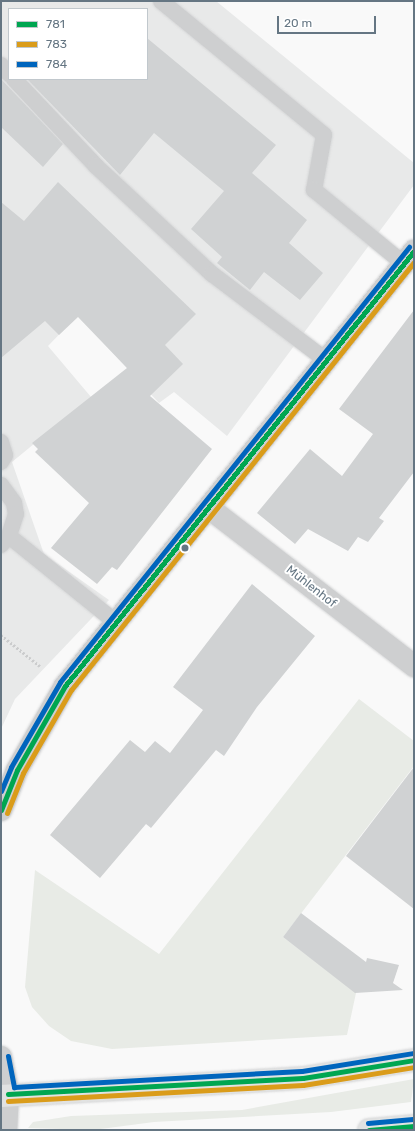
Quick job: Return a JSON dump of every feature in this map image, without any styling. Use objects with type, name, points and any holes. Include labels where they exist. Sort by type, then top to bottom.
[{"type":"main road","points":[[4,1095],[303,1078],[414,1060]]},
{"type":"main road","points":[[369,1130],[414,1126]]},
{"type":"street","points":[[1,810],[16,770],[62,691],[118,624],[409,257]]},
{"type":"street","name":"Mühlenhof","points":[[209,508],[414,666]]},
{"type":"street","points":[[1,1057],[6,1130]]},
{"type":"lane","points":[[161,1],[324,135],[314,190],[409,257]]},
{"type":"lane","points":[[1,65],[8,73]]},
{"type":"lane","points":[[15,80],[96,166],[212,274],[327,361]]},
{"type":"lane","points":[[1,442],[5,455],[1,462]]},
{"type":"lane","points":[[1,485],[14,503],[14,525],[5,540],[118,624]]},
{"type":"path","points":[[1,635],[40,666]]},
{"type":"shaded area","points":[[1,1],[216,1],[414,163],[414,185],[227,436],[174,392],[159,403],[78,315],[48,346],[91,397],[12,462],[44,554],[109,600],[15,699],[1,729]]},
{"type":"shaded area","points":[[359,699],[414,741],[414,766],[283,937],[356,993],[347,1035],[112,1049],[71,1041],[49,1026],[32,1007],[25,987],[35,870],[159,954]]},
{"type":"shaded area","points":[[414,1079],[411,1102],[331,1112],[154,1122],[93,1130],[28,1128],[33,1122],[71,1116],[242,1110]]},
{"type":"building","points":[[148,39],[276,145],[252,173],[307,220],[289,243],[323,273],[300,300],[264,272],[250,290],[217,263],[222,257],[191,229],[224,191],[154,133],[120,175],[28,80],[148,80]]},
{"type":"building","points":[[1,79],[63,144],[43,167],[1,127]]},
{"type":"building","points":[[58,182],[196,314],[165,345],[183,364],[150,396],[212,449],[117,570],[112,567],[97,584],[51,548],[89,503],[35,452],[38,449],[32,443],[127,368],[78,317],[59,335],[45,321],[1,358],[1,202],[24,221]]},
{"type":"building","points":[[414,310],[414,472],[379,518],[384,521],[368,542],[358,537],[348,551],[308,529],[295,544],[257,513],[310,449],[342,476],[373,434],[339,409]]},
{"type":"building","points":[[252,584],[315,636],[257,707],[224,756],[216,750],[151,828],[146,824],[100,878],[50,835],[130,740],[145,752],[155,741],[170,753],[203,710],[173,687]]},
{"type":"building","points":[[414,767],[414,909],[346,856]]},
{"type":"building","points":[[301,913],[366,962],[367,958],[399,965],[393,983],[403,990],[355,993],[283,937]]},
{"type":"transit line","name":"784","points":[[1,791],[11,767],[60,682],[409,247]]},
{"type":"transit line","name":"781","points":[[1,810],[17,770],[65,686],[414,251]]},
{"type":"transit line","name":"783","points":[[7,813],[23,773],[71,690],[414,262]]},
{"type":"transit line","name":"784","points":[[8,1056],[14,1087],[302,1071],[413,1053]]},
{"type":"transit line","name":"781","points":[[8,1094],[303,1078],[414,1060]]},
{"type":"transit line","name":"783","points":[[8,1101],[303,1085],[414,1067]]},
{"type":"transit line","name":"784","points":[[368,1123],[413,1119]]},
{"type":"transit line","name":"781","points":[[369,1130],[414,1126]]}]
